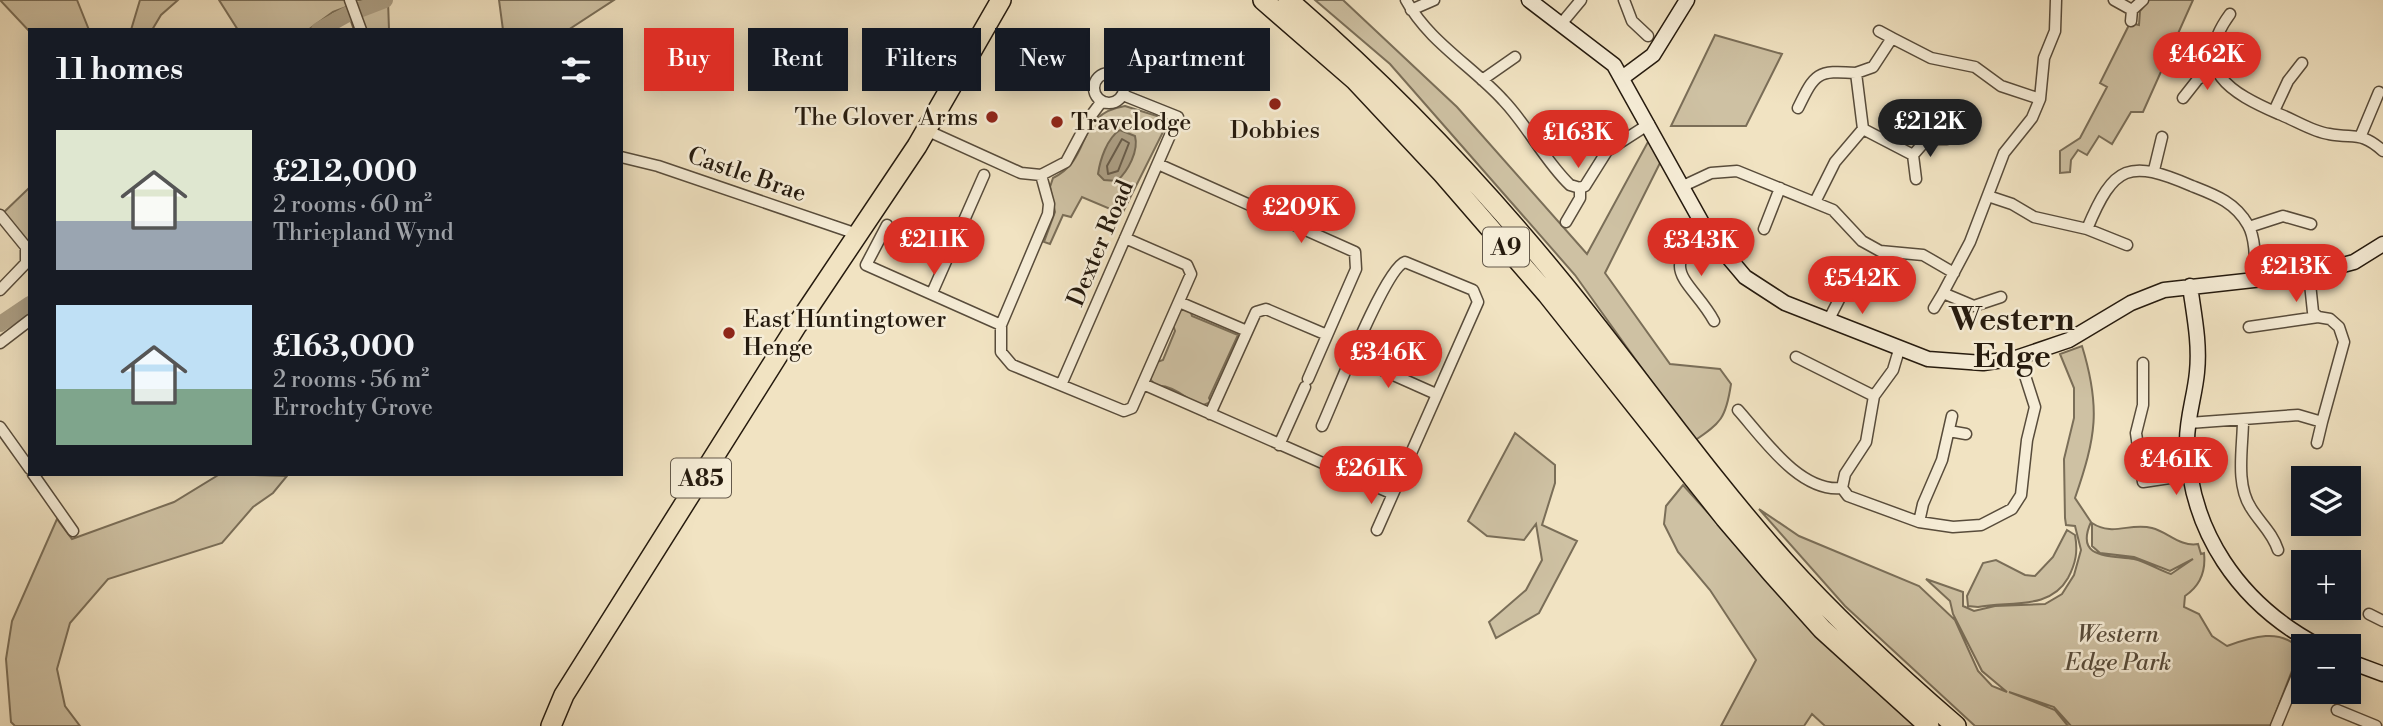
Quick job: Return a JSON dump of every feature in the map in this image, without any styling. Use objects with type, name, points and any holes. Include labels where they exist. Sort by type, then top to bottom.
[{"type":"highway","name":"A85","points":[[980,28],[990,0]]},
{"type":"highway","name":"A85","points":[[981,33],[1000,0]]},
{"type":"highway","name":"A9","points":[[1256,0],[1285,8],[1443,174],[1547,294],[1724,518],[1822,629],[1929,726]]},
{"type":"highway","name":"A9","points":[[1263,0],[1285,8],[1365,67],[1457,163],[1562,283],[1785,562],[1874,652],[1956,726]]},
{"type":"highway","name":"A85","points":[[551,726],[564,695],[926,130],[948,91]]},
{"type":"street","points":[[1434,0],[1409,5],[1464,68],[1482,80],[1506,103],[1563,178],[1570,185],[1580,188]]},
{"type":"street","points":[[1529,0],[1614,65],[1707,232],[1745,277],[1778,299],[1899,350],[1955,363],[1983,363],[2019,357],[2069,340],[2152,294],[2190,286],[2309,274],[2354,262],[2383,244]]},
{"type":"street","points":[[1562,24],[1581,0]]},
{"type":"street","points":[[1624,0],[1632,21],[1648,36]]},
{"type":"street","points":[[1622,78],[1653,55],[1686,0]]},
{"type":"street","points":[[1934,308],[1954,273],[2004,153],[2032,118],[2040,99],[2044,58],[2055,31],[2056,0]]},
{"type":"street","points":[[2114,0],[2132,15],[2143,0]]},
{"type":"street","points":[[353,8],[360,28]]},
{"type":"street","points":[[2230,14],[2218,30],[2215,44],[2216,70],[2237,94],[2328,134],[2361,135],[2383,150]]},
{"type":"street","points":[[1879,31],[1931,58],[1975,67],[2001,86],[2040,99]]},
{"type":"street","points":[[1798,108],[1816,76],[1824,71],[1856,73],[1873,66],[1892,38]]},
{"type":"street","points":[[1482,80],[1515,57]]},
{"type":"street","points":[[2274,111],[2288,81],[2302,63]]},
{"type":"street","points":[[2183,99],[2198,79],[2216,70]]},
{"type":"street","points":[[1113,73],[1121,78],[1123,94],[1116,101],[1102,101],[1094,90],[1096,81],[1103,74],[1113,73]]},
{"type":"street","points":[[1815,202],[1835,162],[1863,129],[1856,73]]},
{"type":"street","points":[[2361,135],[2379,92]]},
{"type":"street","name":"Dexter Road","points":[[1061,385],[1178,117],[1123,94]]},
{"type":"street","points":[[926,130],[1021,173],[1041,175],[1066,162],[1090,117],[1102,101]]},
{"type":"street","points":[[1580,188],[1592,178],[1607,151],[1649,124]]},
{"type":"street","points":[[1863,129],[1913,155]]},
{"type":"street","points":[[2154,170],[2162,137]]},
{"type":"street","points":[[1916,179],[1913,155],[1927,139],[1947,139]]},
{"type":"street","name":"Castle Brae","points":[[623,157],[658,166],[857,234]]},
{"type":"street","points":[[1158,164],[1355,252],[1356,269],[1279,445]]},
{"type":"street","points":[[2087,229],[2105,190],[2118,178],[2136,170],[2154,170],[2221,197],[2235,207],[2249,227],[2255,278]]},
{"type":"street","points":[[1681,187],[1711,173],[1737,171],[1815,202],[1843,217],[1871,247],[1891,254],[1923,255],[1954,273]]},
{"type":"street","points":[[932,293],[984,175]]},
{"type":"street","points":[[1041,175],[1049,204],[1048,214],[1001,325],[1001,352],[1012,365],[1124,411],[1132,408],[1191,274],[1187,265],[1125,238]]},
{"type":"street","points":[[1566,222],[1580,198],[1580,188]]},
{"type":"street","points":[[1764,229],[1780,188]]},
{"type":"street","points":[[1987,196],[2012,204],[2034,217],[2087,229],[2127,245]]},
{"type":"street","points":[[0,215],[26,247],[26,263],[0,290]]},
{"type":"street","points":[[2249,227],[2283,216],[2311,224]]},
{"type":"street","points":[[861,276],[887,225]]},
{"type":"street","points":[[1707,232],[1686,248],[1680,269],[1681,278],[1706,306],[1714,321]]},
{"type":"street","points":[[1322,426],[1383,287],[1398,264],[1405,261],[1473,290],[1478,302],[1377,530]]},
{"type":"street","points":[[866,265],[1001,325]]},
{"type":"street","points":[[2309,274],[2313,312],[2318,317]]},
{"type":"street","points":[[1828,321],[1846,286]]},
{"type":"street","points":[[2190,286],[2198,354],[2189,423],[2190,475],[2196,508],[2209,538],[2232,576],[2266,612],[2298,634]]},
{"type":"street","points":[[1943,293],[1974,306],[2001,297]]},
{"type":"street","points":[[1179,302],[1247,331]]},
{"type":"street","points":[[1210,414],[1256,312],[1266,309],[1327,335]]},
{"type":"street","points":[[2249,327],[2318,317],[2330,319],[2339,327],[2344,342],[2317,443]]},
{"type":"street","points":[[0,343],[28,322]]},
{"type":"street","points":[[1842,488],[1845,474],[1866,442],[1874,396],[1893,370],[1899,350]]},
{"type":"street","points":[[1353,357],[1436,394]]},
{"type":"street","points":[[1796,357],[1874,396]]},
{"type":"street","points":[[1738,410],[1804,476],[1819,486],[1842,488],[1848,496],[1919,522],[1969,528],[1981,526],[2012,509],[2021,495],[2024,457],[2035,407],[2019,357]]},
{"type":"street","points":[[2143,363],[2143,405],[2136,442],[2138,483],[2190,475]]},
{"type":"street","points":[[1143,384],[1393,494]]},
{"type":"street","points":[[1750,423],[1759,414]]},
{"type":"street","points":[[2189,423],[2298,415],[2322,422]]},
{"type":"street","points":[[1919,522],[1923,505],[1942,460],[1952,416]]},
{"type":"street","points":[[2243,420],[2242,482],[2245,497],[2273,535],[2278,550]]},
{"type":"street","points":[[0,427],[28,466]]},
{"type":"street","points":[[1949,431],[1966,434]]},
{"type":"street","points":[[34,476],[73,531]]},
{"type":"street","points":[[2369,614],[2383,621]]},
{"type":"street","points":[[2361,666],[2383,674]]},
{"type":"street","points":[[2276,726],[2291,690]]},
{"type":"street","points":[[2337,710],[2376,726]]},
{"type":"green space","points":[[0,0],[77,0],[88,28],[28,28]]},
{"type":"green space","points":[[140,0],[178,0],[161,15],[153,28],[132,28]]},
{"type":"green space","points":[[219,0],[388,0],[389,28],[353,28],[346,7],[333,12],[311,28],[237,28]]},
{"type":"green space","points":[[499,0],[614,0],[571,28],[503,28]]},
{"type":"green space","points":[[1315,0],[1343,0],[1457,107],[1587,254],[1649,140],[1661,161],[1605,273],[1670,364],[1720,369],[1731,384],[1727,405],[1716,424],[1694,441],[1575,275],[1390,64]]},
{"type":"green space","points":[[2149,0],[2193,0],[2143,112],[2131,112],[2112,144],[2099,136],[2087,155],[2078,150],[2071,160],[2070,172],[2060,173],[2060,151],[2080,138],[2107,87],[2100,83],[2130,23],[2139,25],[2140,11]]},
{"type":"green space","points":[[1715,35],[1782,54],[1746,126],[1671,126]]},
{"type":"green space","points":[[1125,106],[1157,116],[1163,132],[1122,214],[1082,197],[1071,217],[1063,215],[1050,244],[1044,242],[1055,212],[1050,187],[1053,178],[1074,159],[1098,118]]},
{"type":"green space","points":[[28,189],[28,242],[0,216]]},
{"type":"green space","points":[[1180,310],[1190,310],[1192,316],[1238,335],[1209,398],[1211,402],[1201,406],[1174,390],[1156,386],[1149,378],[1157,362],[1163,360]]},
{"type":"green space","name":"Western Edge Park","points":[[2082,346],[2092,387],[2094,422],[2088,457],[2075,498],[2091,522],[2087,543],[2091,549],[2106,556],[2139,560],[2171,574],[2193,559],[2170,571],[2134,557],[2100,553],[2092,546],[2092,523],[2107,529],[2152,528],[2185,543],[2198,544],[2201,554],[2204,553],[2203,572],[2195,588],[2185,596],[2184,607],[2199,614],[2212,636],[2227,646],[2266,636],[2284,638],[2291,642],[2291,673],[2271,725],[2071,726],[2054,707],[2009,692],[2055,710],[2068,726],[1975,726],[1845,606],[1759,509],[1799,536],[1919,586],[1955,620],[1978,671],[1992,686],[2007,692],[1982,671],[1953,614],[1950,601],[1926,579],[1963,592],[1963,606],[1974,611],[1995,606],[2045,604],[2062,594],[2074,575],[2081,550],[2075,526],[2066,525],[2064,459],[2074,418],[2074,388],[2060,354]]},
{"type":"green space","points":[[1515,433],[1555,465],[1555,483],[1542,525],[1577,541],[1539,613],[1496,638],[1489,622],[1526,590],[1542,560],[1536,524],[1524,540],[1487,536],[1468,521]]},
{"type":"green space","points":[[217,476],[287,476],[273,493],[253,507],[222,543],[108,579],[70,623],[57,669],[65,706],[80,726],[15,726],[11,722],[6,659],[12,621],[57,519],[72,539],[174,502]]},
{"type":"green space","points":[[1683,485],[1824,642],[1924,726],[1825,726],[1812,714],[1804,726],[1721,726],[1756,660],[1710,590],[1678,552],[1664,524],[1666,506]]},
{"type":"green space","points":[[2067,530],[2075,535],[2076,557],[2068,578],[2051,595],[2029,602],[1968,606],[1967,596],[1983,563],[1996,560],[2025,575],[2035,576],[2053,557]]},
{"type":"water","points":[[1120,130],[1135,136],[1134,154],[1129,166],[1117,181],[1104,180],[1098,174],[1102,156],[1111,138]]},
{"type":"waterway","points":[[323,28],[346,15],[385,0]]},
{"type":"waterway","points":[[0,324],[28,305]]},
{"type":"place","name":"Dobbies","points":[[1275,104]]},
{"type":"place","name":"The Glover Arms","points":[[992,117]]},
{"type":"place","name":"Travelodge","points":[[1057,122]]},
{"type":"place","name":"East Huntingtower Henge","points":[[729,333]]},
{"type":"district","name":"Western Edge","points":[[2012,338]]}]
